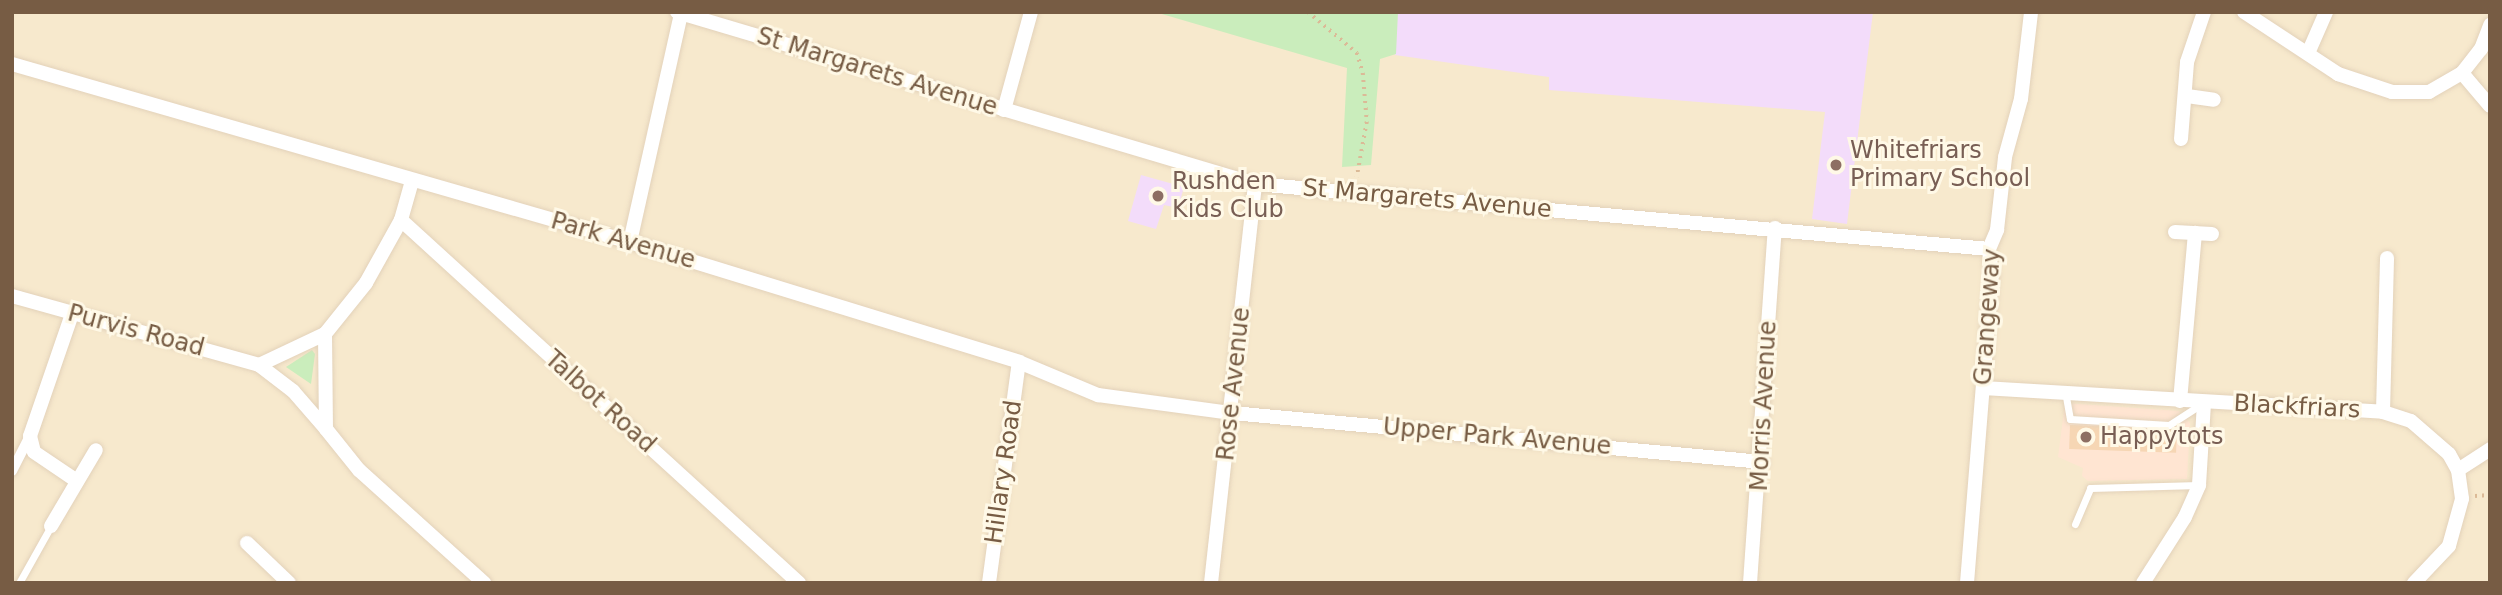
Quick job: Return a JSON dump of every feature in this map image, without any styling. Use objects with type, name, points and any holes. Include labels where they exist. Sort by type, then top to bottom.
[{"type":"street","points":[[1004,110],[1031,12]]},
{"type":"street","name":"Grangeway","points":[[1967,583],[1992,275],[1989,249],[1997,230],[2005,157],[2021,99],[2031,12]]},
{"type":"street","points":[[2181,139],[2187,96],[2187,62],[2204,12]]},
{"type":"street","points":[[2244,12],[2309,51],[2338,74],[2392,92],[2429,92],[2462,73],[2480,49],[2490,25]]},
{"type":"street","points":[[2309,51],[2326,12]]},
{"type":"street","points":[[630,242],[679,13]]},
{"type":"street","name":"St Margarets Avenue","points":[[679,13],[1255,184],[1989,249]]},
{"type":"street","name":"Park Avenue","points":[[12,64],[630,242],[1019,362],[1098,394],[1232,414]]},
{"type":"street","points":[[2462,73],[2490,106]]},
{"type":"street","points":[[2187,96],[2214,100]]},
{"type":"street","points":[[259,365],[326,334],[366,283],[401,220],[412,181]]},
{"type":"street","name":"Rose Avenue","points":[[1212,583],[1255,184]]},
{"type":"street","name":"Talbot Road","points":[[401,220],[799,583]]},
{"type":"street","name":"Morris Avenue","points":[[1751,583],[1762,461],[1775,228]]},
{"type":"street","points":[[2175,232],[2212,234]]},
{"type":"street","points":[[2180,401],[2195,233]]},
{"type":"street","points":[[2384,412],[2386,258]]},
{"type":"street","name":"Purvis Road","points":[[12,296],[259,365],[293,391],[359,470],[481,582]]},
{"type":"street","points":[[12,471],[30,436],[72,314]]},
{"type":"street","points":[[326,334],[326,429]]},
{"type":"street","name":"Hillary Road","points":[[989,583],[1019,362]]},
{"type":"street","name":"Blackfriars","points":[[1983,388],[2384,412],[2423,427],[2458,470]]},
{"type":"street","points":[[2143,583],[2185,517],[2199,485],[2204,403]]},
{"type":"street","name":"Upper Park Avenue","points":[[1232,414],[1762,461]]},
{"type":"street","points":[[30,436],[34,452],[78,481]]},
{"type":"street","points":[[2414,583],[2441,558],[2455,534],[2462,499],[2458,470],[2490,449]]},
{"type":"street","points":[[51,526],[96,450]]},
{"type":"street","points":[[247,543],[289,583]]},
{"type":"lane","points":[[2065,391],[2070,419],[2169,425],[2204,403]]},
{"type":"lane","points":[[2075,524],[2090,488],[2199,485]]},
{"type":"lane","points":[[19,583],[51,526]]},
{"type":"path","points":[[1308,12],[1357,53],[1363,73],[1367,122],[1354,193]]},
{"type":"shaded area","points":[[12,12],[2490,12],[2490,583],[12,583]]},
{"type":"shaded area","name":"Whitefriars Primary School","points":[[1397,12],[1873,12],[1847,224],[1812,219],[1825,112],[1549,90],[1549,77],[1395,55]]},
{"type":"shaded area","name":"Rushden Kids Club","points":[[1141,175],[1184,187],[1178,208],[1164,205],[1156,229],[1128,221]]},
{"type":"shaded area","points":[[2065,403],[2179,411],[2190,423],[2187,479],[2088,481],[2082,476],[2083,468],[2058,457]]},
{"type":"green space","points":[[1155,12],[1398,12],[1396,54],[1380,59],[1371,165],[1342,167],[1347,68]]},
{"type":"green space","points":[[312,350],[315,354],[311,384],[286,367]]},
{"type":"building","points":[[2070,425],[2177,429],[2176,453],[2069,449]]},
{"type":"place","name":"Whitefriars Primary School","points":[[1836,165]]},
{"type":"place","name":"Rushden Kids Club","points":[[1158,196]]},
{"type":"place","name":"Happytots","points":[[2086,437]]}]
